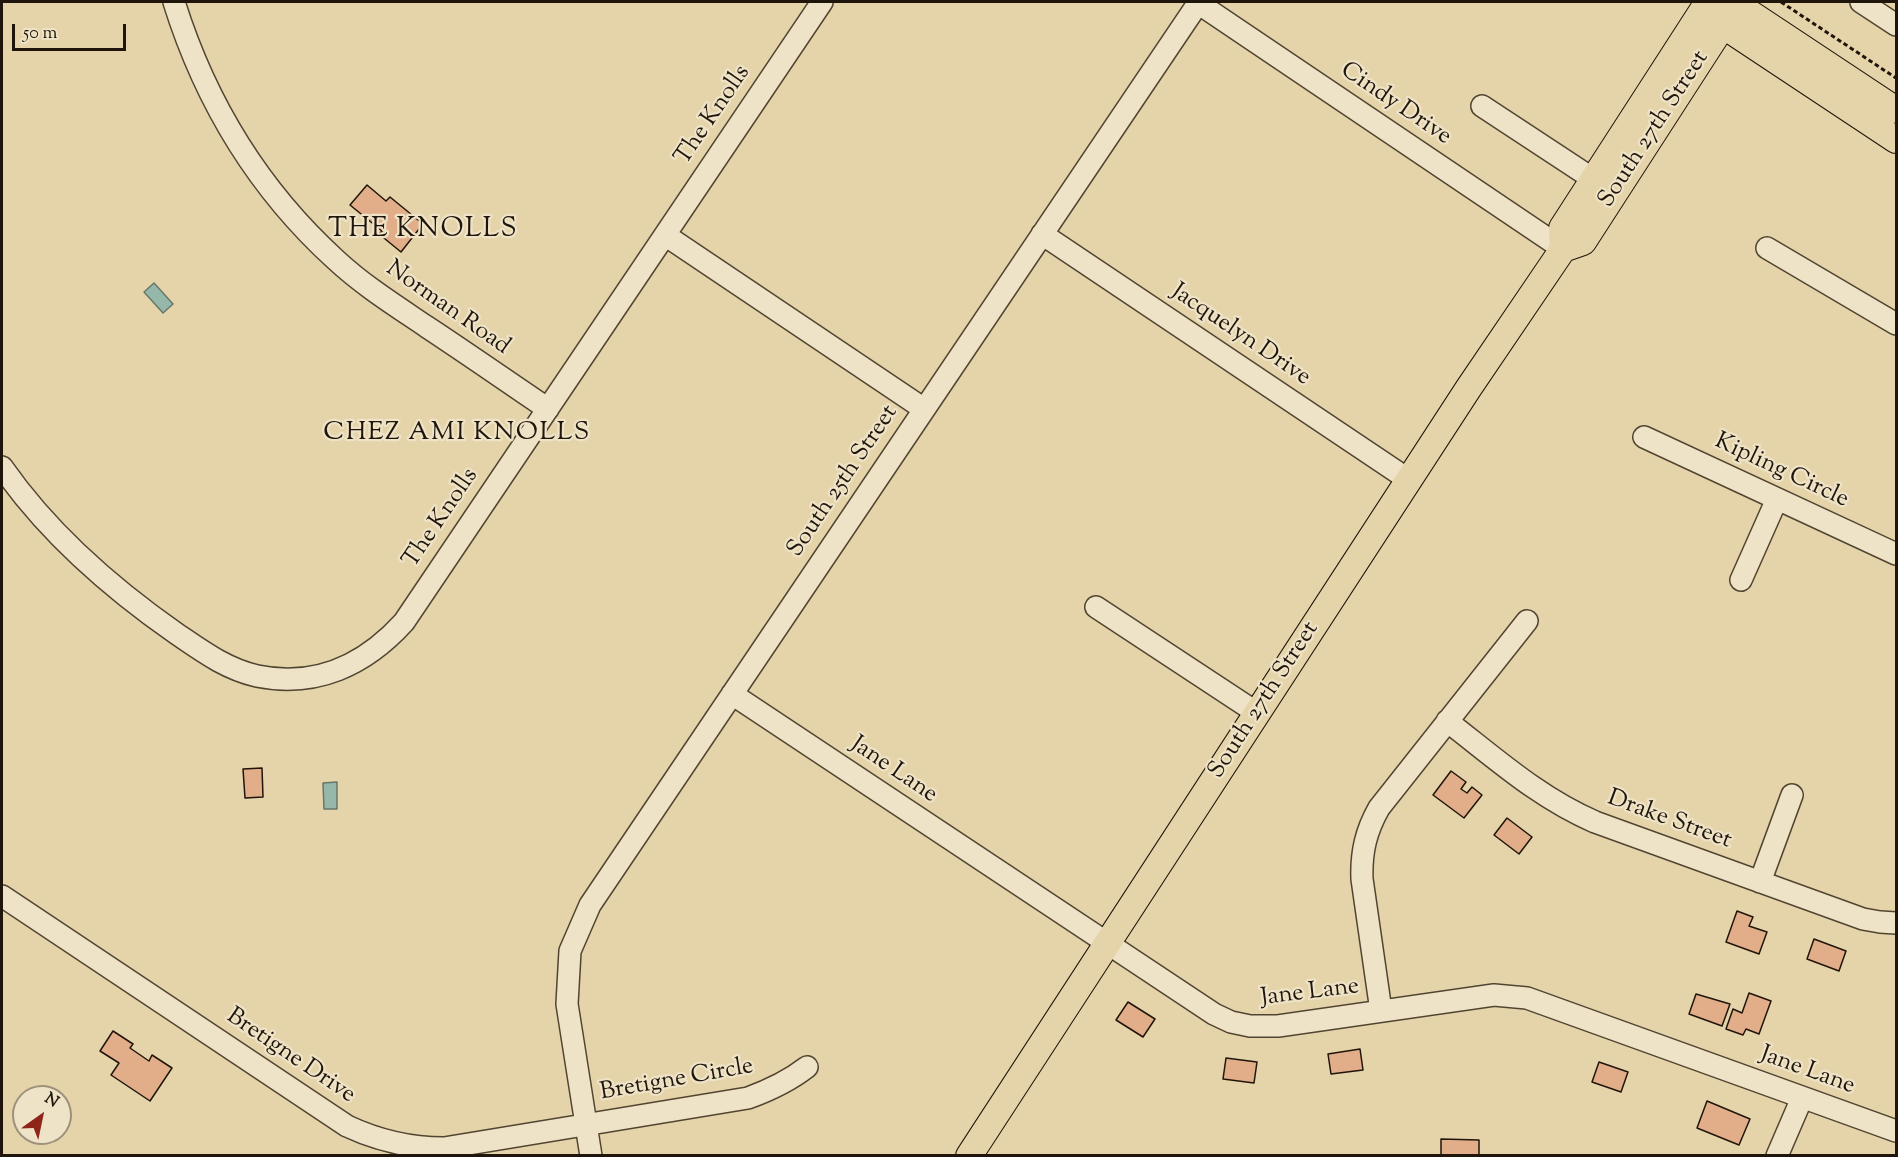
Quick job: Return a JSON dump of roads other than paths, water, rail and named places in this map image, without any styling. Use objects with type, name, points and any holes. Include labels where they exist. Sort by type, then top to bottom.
[{"type":"main road","name":"South 27th Street","points":[[1563,249],[1583,242],[1718,6]]},
{"type":"main road","name":"South 27th Street","points":[[969,1155],[1498,344],[1563,249],[1563,228],[1593,179],[1718,6]]},
{"type":"main road","points":[[1718,6],[1896,110]]},
{"type":"main road","points":[[1718,6],[1896,140]]},
{"type":"street","name":"Norman Road","points":[[174,2],[200,74],[219,111],[242,151],[269,189],[300,225],[337,261],[373,290],[548,409]]},
{"type":"street","name":"The Knolls","points":[[2,467],[37,512],[110,584],[206,654],[242,672],[281,679],[305,678],[348,666],[369,654],[404,622],[822,2]]},
{"type":"street","name":"South 25th Street","points":[[591,1155],[567,1004],[570,951],[590,905],[1198,2]]},
{"type":"street","name":"Cindy Drive","points":[[1198,2],[1563,249]]},
{"type":"street","points":[[1861,2],[1896,25]]},
{"type":"street","points":[[1482,106],[1593,179]]},
{"type":"street","name":"Jacquelyn Drive","points":[[1042,234],[1409,480]]},
{"type":"street","points":[[665,235],[924,409]]},
{"type":"street","points":[[1767,248],[1896,324]]},
{"type":"street","name":"Kipling Circle","points":[[1644,437],[1896,554]]},
{"type":"street","points":[[1741,580],[1777,499]]},
{"type":"street","points":[[1096,607],[1257,713]]},
{"type":"street","points":[[1381,1011],[1362,879],[1364,842],[1370,824],[1379,808],[1527,621]]},
{"type":"street","name":"Jane Lane","points":[[732,694],[1107,944],[1214,1014],[1231,1022],[1264,1027],[1494,995],[1527,998],[1896,1131]]},
{"type":"street","name":"Drake Street","points":[[1447,721],[1540,794],[1569,811],[1863,919],[1896,923]]},
{"type":"street","points":[[1760,882],[1792,795]]},
{"type":"street","name":"Bretigne Drive","points":[[2,896],[347,1126],[369,1136],[420,1148],[444,1148],[585,1124]]},
{"type":"street","name":"Bretigne Circle","points":[[585,1124],[748,1098],[794,1078],[807,1067]]},
{"type":"street","points":[[1778,1155],[1802,1098]]},
{"type":"district","name":"THE KNOLLS","points":[[423,231]]},
{"type":"district","name":"CHEZ AMI KNOLLS","points":[[457,435]]}]
